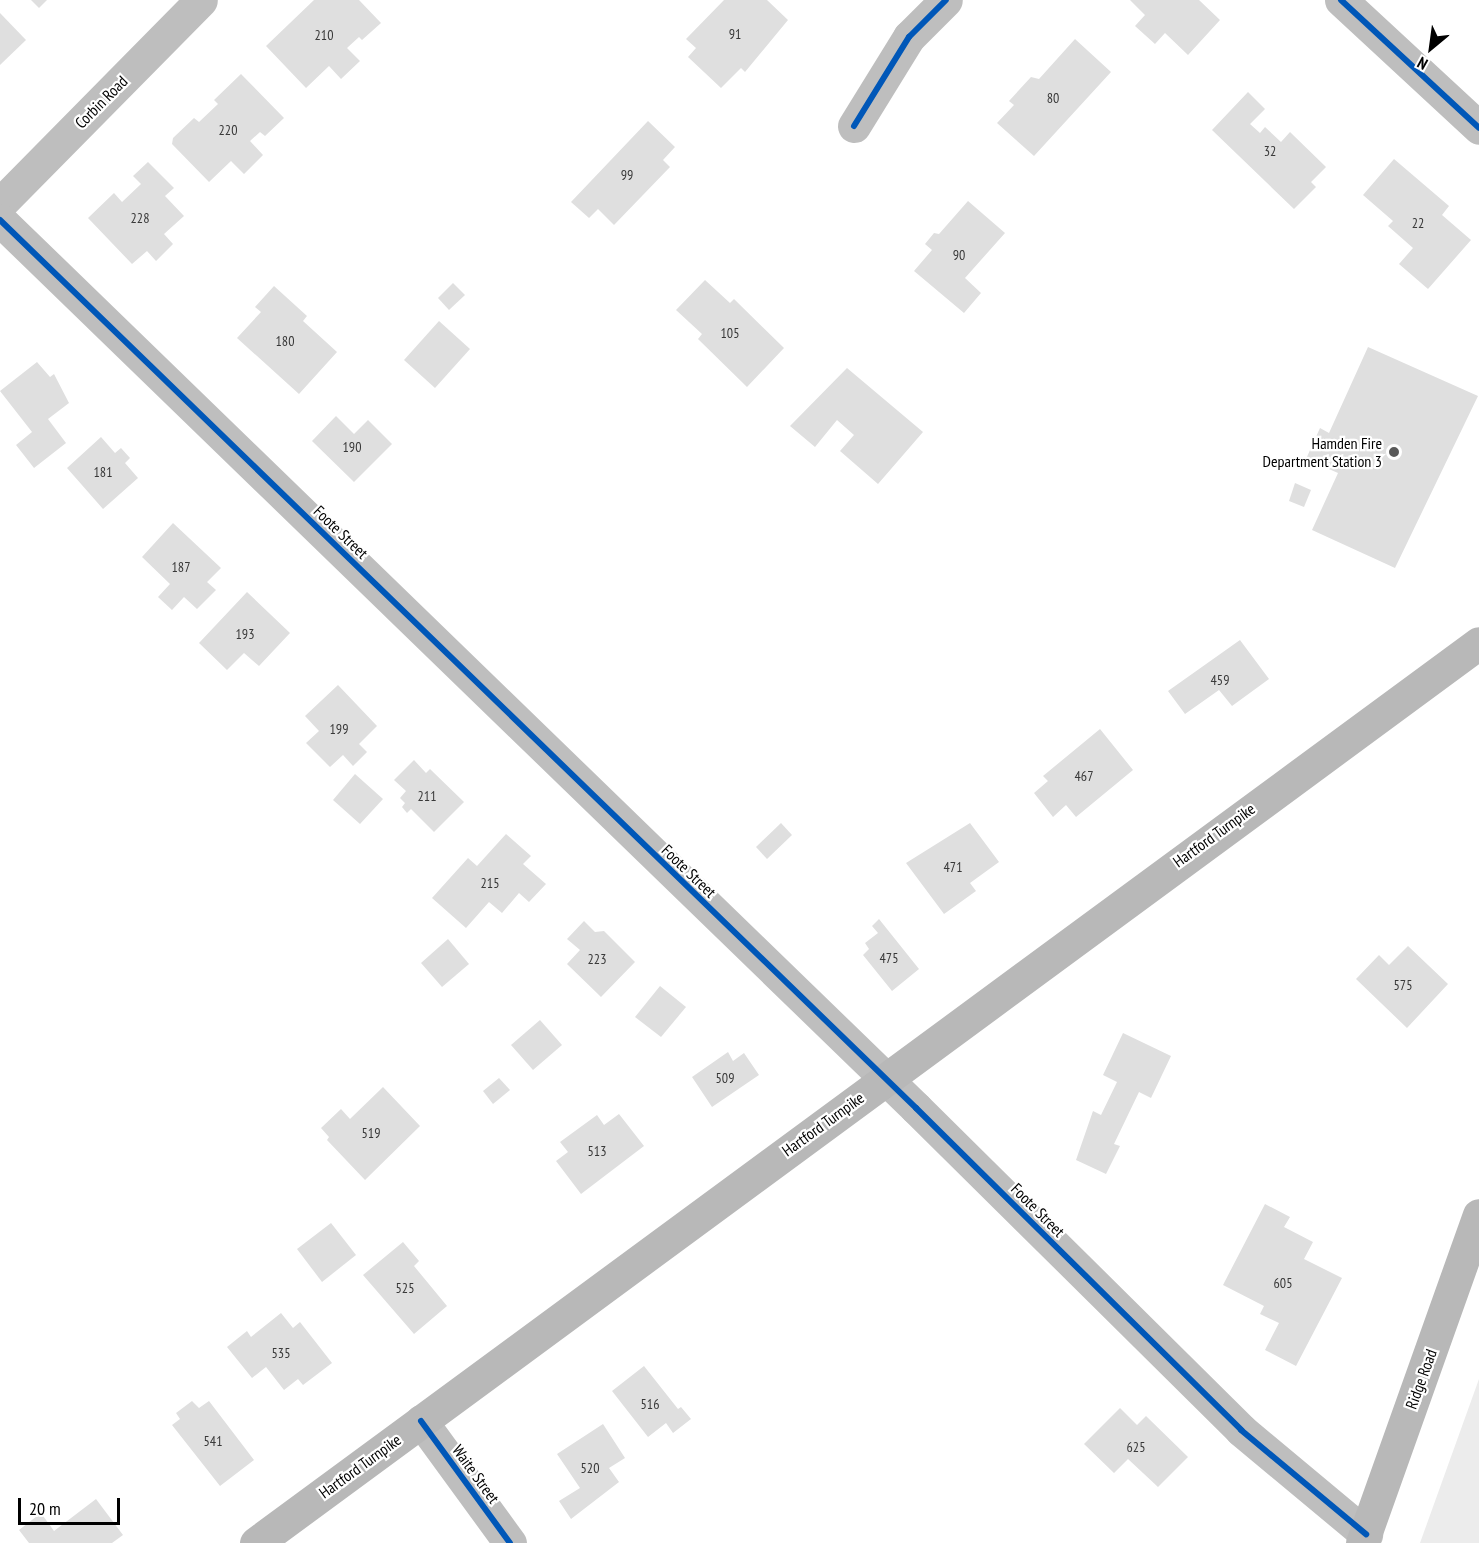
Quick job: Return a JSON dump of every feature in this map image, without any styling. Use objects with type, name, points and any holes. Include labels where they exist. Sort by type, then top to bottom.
[{"type":"main road","name":"Hartford Turnpike","points":[[256,1543],[1479,642]]},
{"type":"main road","name":"Ridge Road","points":[[1364,1538],[1479,1215]]},
{"type":"street","name":"Corbin Road","points":[[0,204],[201,0]]},
{"type":"street","points":[[854,126],[909,37],[946,0]]},
{"type":"street","points":[[1341,0],[1479,128]]},
{"type":"street","name":"Foote Street","points":[[0,220],[884,1079],[1241,1430],[1364,1538]]},
{"type":"street","name":"Waite Street","points":[[421,1421],[510,1543]]},
{"type":"shaded area","points":[[1479,1379],[1479,1543],[1420,1543]]},
{"type":"building","points":[[31,0],[47,0],[39,8]]},
{"type":"building","points":[[314,0],[359,0],[381,23],[362,40],[359,37],[347,48],[360,61],[341,79],[329,66],[306,88],[266,46]]},
{"type":"building","points":[[724,0],[767,0],[788,20],[745,72],[741,68],[721,88],[688,57],[696,48],[686,39]]},
{"type":"building","points":[[1130,0],[1199,0],[1220,20],[1188,55],[1165,33],[1155,44],[1135,26],[1145,15]]},
{"type":"building","points":[[0,13],[26,40],[0,65]]},
{"type":"building","points":[[1075,39],[1111,72],[1034,156],[997,123],[1014,105],[1009,101],[1031,77],[1039,79]]},
{"type":"building","points":[[241,74],[284,118],[265,136],[260,132],[250,141],[263,155],[244,174],[231,161],[209,182],[172,144],[173,138],[194,118],[199,122],[218,104],[214,100]]},
{"type":"building","points":[[1248,92],[1265,109],[1250,124],[1260,133],[1265,127],[1281,142],[1290,132],[1326,167],[1311,182],[1316,187],[1294,209],[1212,130]]},
{"type":"building","points":[[648,121],[675,147],[663,160],[670,167],[614,225],[598,209],[589,218],[571,202]]},
{"type":"building","points":[[1394,159],[1449,206],[1442,215],[1471,240],[1428,289],[1399,264],[1413,248],[1388,226],[1393,221],[1363,195]]},
{"type":"building","points":[[148,162],[174,188],[165,196],[184,216],[164,234],[173,244],[156,261],[147,251],[132,264],[88,218],[114,193],[122,202],[141,184],[133,176]]},
{"type":"building","points":[[968,201],[1005,233],[965,278],[981,293],[964,313],[914,271],[932,250],[925,244],[934,233],[939,234]]},
{"type":"building","points":[[705,280],[730,303],[734,299],[784,348],[747,387],[698,339],[702,334],[676,310]]},
{"type":"building","points":[[453,283],[465,295],[449,310],[438,298]]},
{"type":"building","points":[[274,286],[307,316],[303,321],[337,352],[299,394],[237,338],[261,312],[255,307]]},
{"type":"building","points":[[439,321],[470,349],[435,388],[404,360]]},
{"type":"building","points":[[1368,347],[1478,396],[1395,568],[1312,530],[1338,473],[1306,459],[1320,428],[1329,433]]},
{"type":"building","points":[[37,362],[50,377],[54,374],[69,403],[48,419],[66,443],[34,468],[16,445],[32,432],[0,391]]},
{"type":"building","points":[[847,368],[923,432],[878,484],[840,451],[854,435],[837,420],[815,447],[790,426]]},
{"type":"building","points":[[336,416],[354,434],[368,420],[392,444],[354,482],[312,441]]},
{"type":"building","points":[[101,437],[115,453],[121,448],[130,458],[125,463],[138,478],[103,509],[67,468]]},
{"type":"building","points":[[1295,483],[1311,490],[1304,507],[1289,501]]},
{"type":"building","points":[[173,523],[221,568],[207,582],[216,590],[197,609],[184,597],[172,610],[158,597],[170,584],[142,557]]},
{"type":"building","points":[[247,592],[290,633],[259,666],[244,653],[227,670],[199,643]]},
{"type":"building","points":[[1240,640],[1269,679],[1232,706],[1219,690],[1185,714],[1168,691]]},
{"type":"building","points":[[338,685],[377,726],[359,744],[367,752],[353,766],[343,755],[330,767],[306,743],[319,731],[305,716]]},
{"type":"building","points":[[1100,729],[1133,770],[1076,817],[1066,805],[1053,817],[1034,793],[1048,781],[1043,776]]},
{"type":"building","points":[[414,760],[426,773],[430,769],[464,802],[434,832],[411,809],[407,813],[402,807],[405,803],[400,798],[406,791],[394,780]]},
{"type":"building","points":[[355,774],[383,799],[360,824],[333,800]]},
{"type":"building","points":[[781,823],[792,835],[767,859],[756,847]]},
{"type":"building","points":[[970,823],[999,862],[970,883],[976,891],[944,914],[906,863]]},
{"type":"building","points":[[506,834],[531,856],[523,864],[546,884],[529,902],[519,893],[502,913],[489,902],[466,928],[432,898],[468,858],[477,866]]},
{"type":"building","points":[[879,919],[919,969],[892,991],[863,955],[869,949],[865,943],[878,933],[872,926]]},
{"type":"building","points":[[584,921],[595,932],[604,931],[635,962],[601,997],[567,964],[580,950],[567,939]]},
{"type":"building","points":[[448,939],[469,964],[442,987],[421,963]]},
{"type":"building","points":[[1408,946],[1448,984],[1407,1028],[1356,979],[1379,955],[1389,965]]},
{"type":"building","points":[[660,986],[686,1007],[661,1037],[635,1017]]},
{"type":"building","points":[[540,1020],[562,1045],[533,1070],[511,1045]]},
{"type":"building","points":[[1123,1033],[1171,1056],[1151,1098],[1139,1092],[1114,1144],[1120,1146],[1106,1174],[1076,1160],[1093,1111],[1101,1115],[1117,1082],[1103,1075]]},
{"type":"building","points":[[728,1052],[733,1061],[744,1053],[759,1075],[712,1107],[692,1077]]},
{"type":"building","points":[[499,1078],[510,1090],[493,1104],[483,1091]]},
{"type":"building","points":[[383,1087],[420,1126],[365,1180],[327,1140],[329,1137],[321,1128],[341,1109],[350,1119]]},
{"type":"building","points":[[619,1114],[644,1146],[581,1194],[556,1161],[568,1152],[560,1142],[597,1115],[604,1125]]},
{"type":"building","points":[[1265,1204],[1290,1217],[1284,1227],[1313,1242],[1304,1259],[1342,1278],[1296,1366],[1265,1350],[1279,1323],[1260,1314],[1264,1306],[1223,1285]]},
{"type":"building","points":[[331,1223],[356,1255],[322,1282],[297,1249]]},
{"type":"building","points":[[403,1242],[419,1261],[414,1266],[447,1306],[414,1334],[363,1275]]},
{"type":"building","points":[[281,1313],[293,1328],[300,1322],[332,1363],[303,1385],[298,1379],[284,1390],[266,1367],[252,1378],[227,1347],[247,1331],[251,1337]]},
{"type":"building","points":[[644,1366],[678,1409],[681,1407],[691,1419],[673,1433],[666,1423],[648,1437],[612,1391]]},
{"type":"building","points":[[192,1401],[199,1408],[209,1401],[254,1460],[220,1486],[172,1425],[180,1419],[176,1413]]},
{"type":"building","points":[[1120,1408],[1137,1425],[1146,1416],[1188,1457],[1158,1487],[1128,1459],[1114,1473],[1084,1444]]},
{"type":"building","points":[[603,1424],[625,1458],[609,1468],[619,1482],[571,1519],[559,1501],[580,1488],[557,1454]]},
{"type":"building","points":[[96,1499],[123,1535],[112,1543],[29,1543],[19,1530],[41,1513],[54,1531]]},
{"type":"cycle path","points":[[854,126],[909,37],[946,0]]},
{"type":"cycle path","points":[[1341,0],[1479,128]]},
{"type":"cycle path","points":[[0,220],[916,1108],[1241,1430],[1366,1534]]},
{"type":"cycle path","points":[[421,1421],[510,1543]]},
{"type":"place","name":"Hamden Fire Department Station 3","points":[[1394,452]]}]
